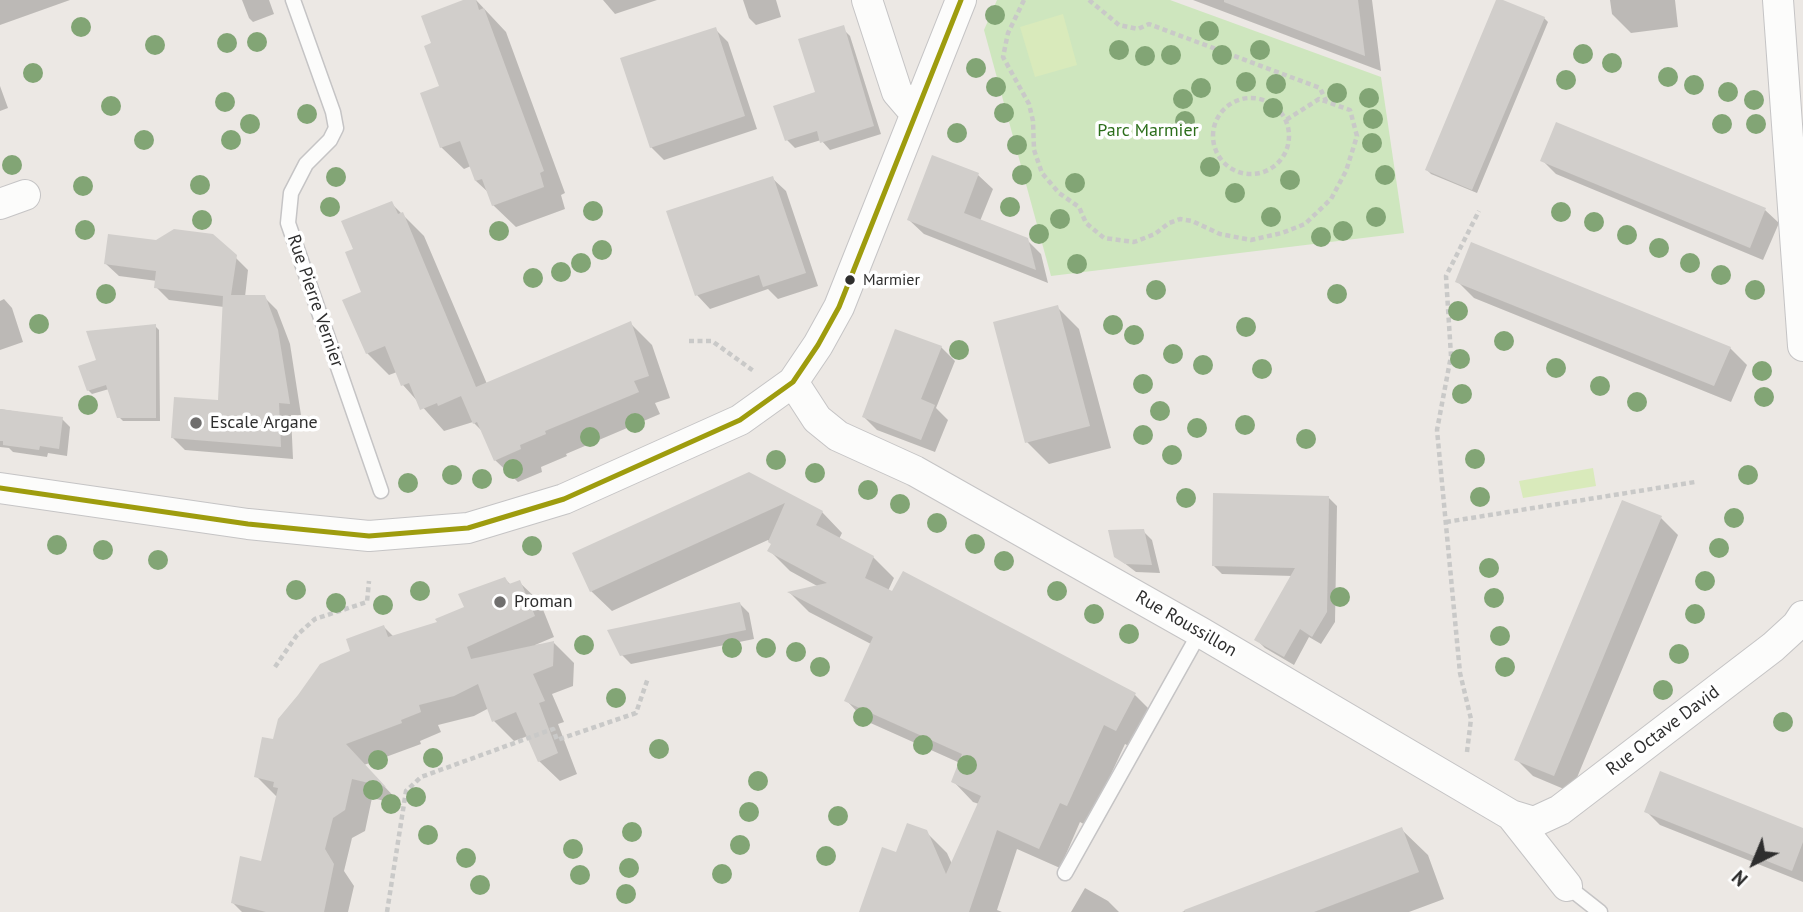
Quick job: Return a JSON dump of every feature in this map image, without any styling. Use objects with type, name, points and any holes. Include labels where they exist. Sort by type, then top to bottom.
[{"type":"street","points":[[867,0],[897,92],[915,113]]},
{"type":"street","points":[[0,488],[248,524],[369,536],[468,528],[577,494],[740,420],[793,382],[839,307],[961,0]]},
{"type":"street","points":[[1778,0],[1803,346]]},
{"type":"street","name":"Rue Roussillon","points":[[793,382],[817,419],[838,436],[915,471],[1200,632],[1511,815],[1567,886]]},
{"type":"street","name":"Rue Octave David","points":[[1511,815],[1534,822],[1560,810],[1773,647],[1797,625],[1803,615]]},
{"type":"lane","name":"Rue Pierre Vernier","points":[[293,0],[333,112],[336,128],[330,140],[306,164],[291,194],[288,223],[381,491]]},
{"type":"lane","points":[[1065,873],[1200,632]]},
{"type":"lane","points":[[1567,886],[1598,912]]},
{"type":"path","points":[[1024,0],[1007,33],[1003,57],[1029,104],[1033,121],[1034,150],[1042,173],[1059,193],[1079,206],[1086,223],[1104,238],[1134,242],[1155,234],[1169,223],[1180,219],[1192,220],[1220,234],[1251,240],[1305,224],[1331,199],[1346,171],[1357,136],[1350,110],[1319,100],[1286,120]]},
{"type":"path","points":[[1089,0],[1119,25],[1138,29],[1149,24],[1320,88],[1326,102]]},
{"type":"path","points":[[1245,98],[1269,102],[1286,120],[1288,146],[1274,167],[1263,173],[1250,175],[1226,166],[1213,145],[1215,120],[1222,109],[1233,102],[1245,98]]},
{"type":"path","points":[[1450,779],[1466,756],[1471,719],[1460,673],[1437,430],[1451,356],[1446,276],[1479,211]]},
{"type":"path","points":[[689,341],[712,341],[760,375]]},
{"type":"path","points":[[1446,522],[1695,482]]},
{"type":"path","points":[[275,667],[297,635],[315,619],[367,602],[369,581]]},
{"type":"path","points":[[387,912],[406,791],[421,777],[553,729],[557,740],[636,713],[648,678]]},
{"type":"green space","name":"Parc Marmier","points":[[997,0],[1170,0],[1381,77],[1404,233],[1051,276],[984,30]]},
{"type":"green space","points":[[1063,14],[1077,65],[1035,77],[1020,27]]},
{"type":"green space","points":[[1593,468],[1596,486],[1523,498],[1519,481]]},
{"type":"building","points":[[463,0],[476,0],[479,10],[484,8],[544,171],[540,173],[544,187],[492,206],[482,179],[475,181],[460,141],[440,148],[420,93],[439,86],[424,46],[431,43],[421,16]]},
{"type":"building","points":[[1358,0],[1365,56],[1224,2]]},
{"type":"building","points":[[1496,0],[1503,0],[1545,17],[1472,190],[1425,170]]},
{"type":"building","points":[[844,25],[874,126],[820,143],[817,131],[785,141],[773,106],[815,92],[798,39]]},
{"type":"building","points":[[716,27],[745,116],[650,148],[620,58]]},
{"type":"building","points":[[1556,122],[1766,208],[1750,248],[1540,161]]},
{"type":"building","points":[[932,155],[979,173],[964,213],[1028,238],[1036,270],[907,220]]},
{"type":"building","points":[[773,176],[806,273],[763,287],[759,275],[695,296],[666,211]]},
{"type":"building","points":[[392,201],[398,214],[403,212],[476,387],[631,321],[649,376],[634,381],[639,392],[545,431],[546,434],[520,445],[521,449],[494,461],[477,422],[473,424],[461,396],[420,410],[409,383],[401,386],[385,346],[366,354],[342,300],[361,292],[345,252],[353,249],[341,221]]},
{"type":"building","points":[[174,229],[213,234],[237,255],[231,295],[265,295],[278,330],[290,404],[279,403],[281,447],[171,438],[174,397],[218,400],[223,296],[154,288],[156,271],[104,264],[108,234],[156,240]]},
{"type":"building","points":[[1471,242],[1731,347],[1714,386],[1455,282]]},
{"type":"building","points":[[1058,305],[1090,426],[1025,443],[993,322]]},
{"type":"building","points":[[156,324],[156,418],[117,418],[106,385],[87,391],[78,366],[96,360],[86,331]]},
{"type":"building","points":[[895,329],[942,346],[921,399],[935,405],[921,440],[862,417]]},
{"type":"building","points":[[0,409],[63,417],[59,449],[40,446],[39,450],[3,445],[3,441],[0,441]]},
{"type":"building","points":[[749,472],[823,511],[816,525],[874,556],[865,578],[892,591],[903,571],[1136,693],[1116,731],[1104,725],[1067,806],[1060,803],[1039,849],[997,830],[969,912],[859,912],[882,847],[896,852],[907,823],[927,830],[946,874],[981,796],[951,782],[962,754],[844,701],[873,637],[787,592],[827,583],[767,551],[771,544],[768,542],[785,503],[590,592],[572,553]]},
{"type":"building","points":[[1213,493],[1329,496],[1327,612],[1312,637],[1300,629],[1284,657],[1254,640],[1295,568],[1212,566]]},
{"type":"building","points":[[1622,500],[1662,516],[1554,776],[1514,760]]},
{"type":"building","points":[[1144,529],[1152,565],[1125,564],[1114,557],[1108,530]]},
{"type":"building","points":[[505,577],[509,584],[520,580],[535,616],[467,647],[471,659],[554,641],[553,666],[533,674],[545,701],[539,703],[558,753],[538,762],[516,712],[492,722],[478,684],[454,696],[419,705],[421,712],[401,720],[402,723],[346,744],[386,787],[352,779],[345,810],[333,818],[325,849],[334,864],[324,912],[266,912],[231,903],[240,856],[261,861],[278,788],[273,787],[274,782],[254,777],[262,737],[273,739],[278,719],[320,664],[350,651],[346,639],[384,625],[388,637],[437,622],[435,619],[464,607],[458,594]]},
{"type":"building","points":[[740,602],[746,630],[620,656],[607,630]]},
{"type":"building","points":[[1660,771],[1803,828],[1803,842],[1792,871],[1644,812]]},
{"type":"building","points":[[1402,827],[1419,872],[1314,912],[1184,910]]},
{"type":"transit line","points":[[0,488],[248,524],[369,536],[468,528],[564,499],[740,420],[793,382],[839,307],[961,0]]},
{"type":"place","name":"Marmier","points":[[850,280]]},
{"type":"place","name":"Escale Argane","points":[[196,423]]},
{"type":"place","name":"Proman","points":[[500,602]]}]
